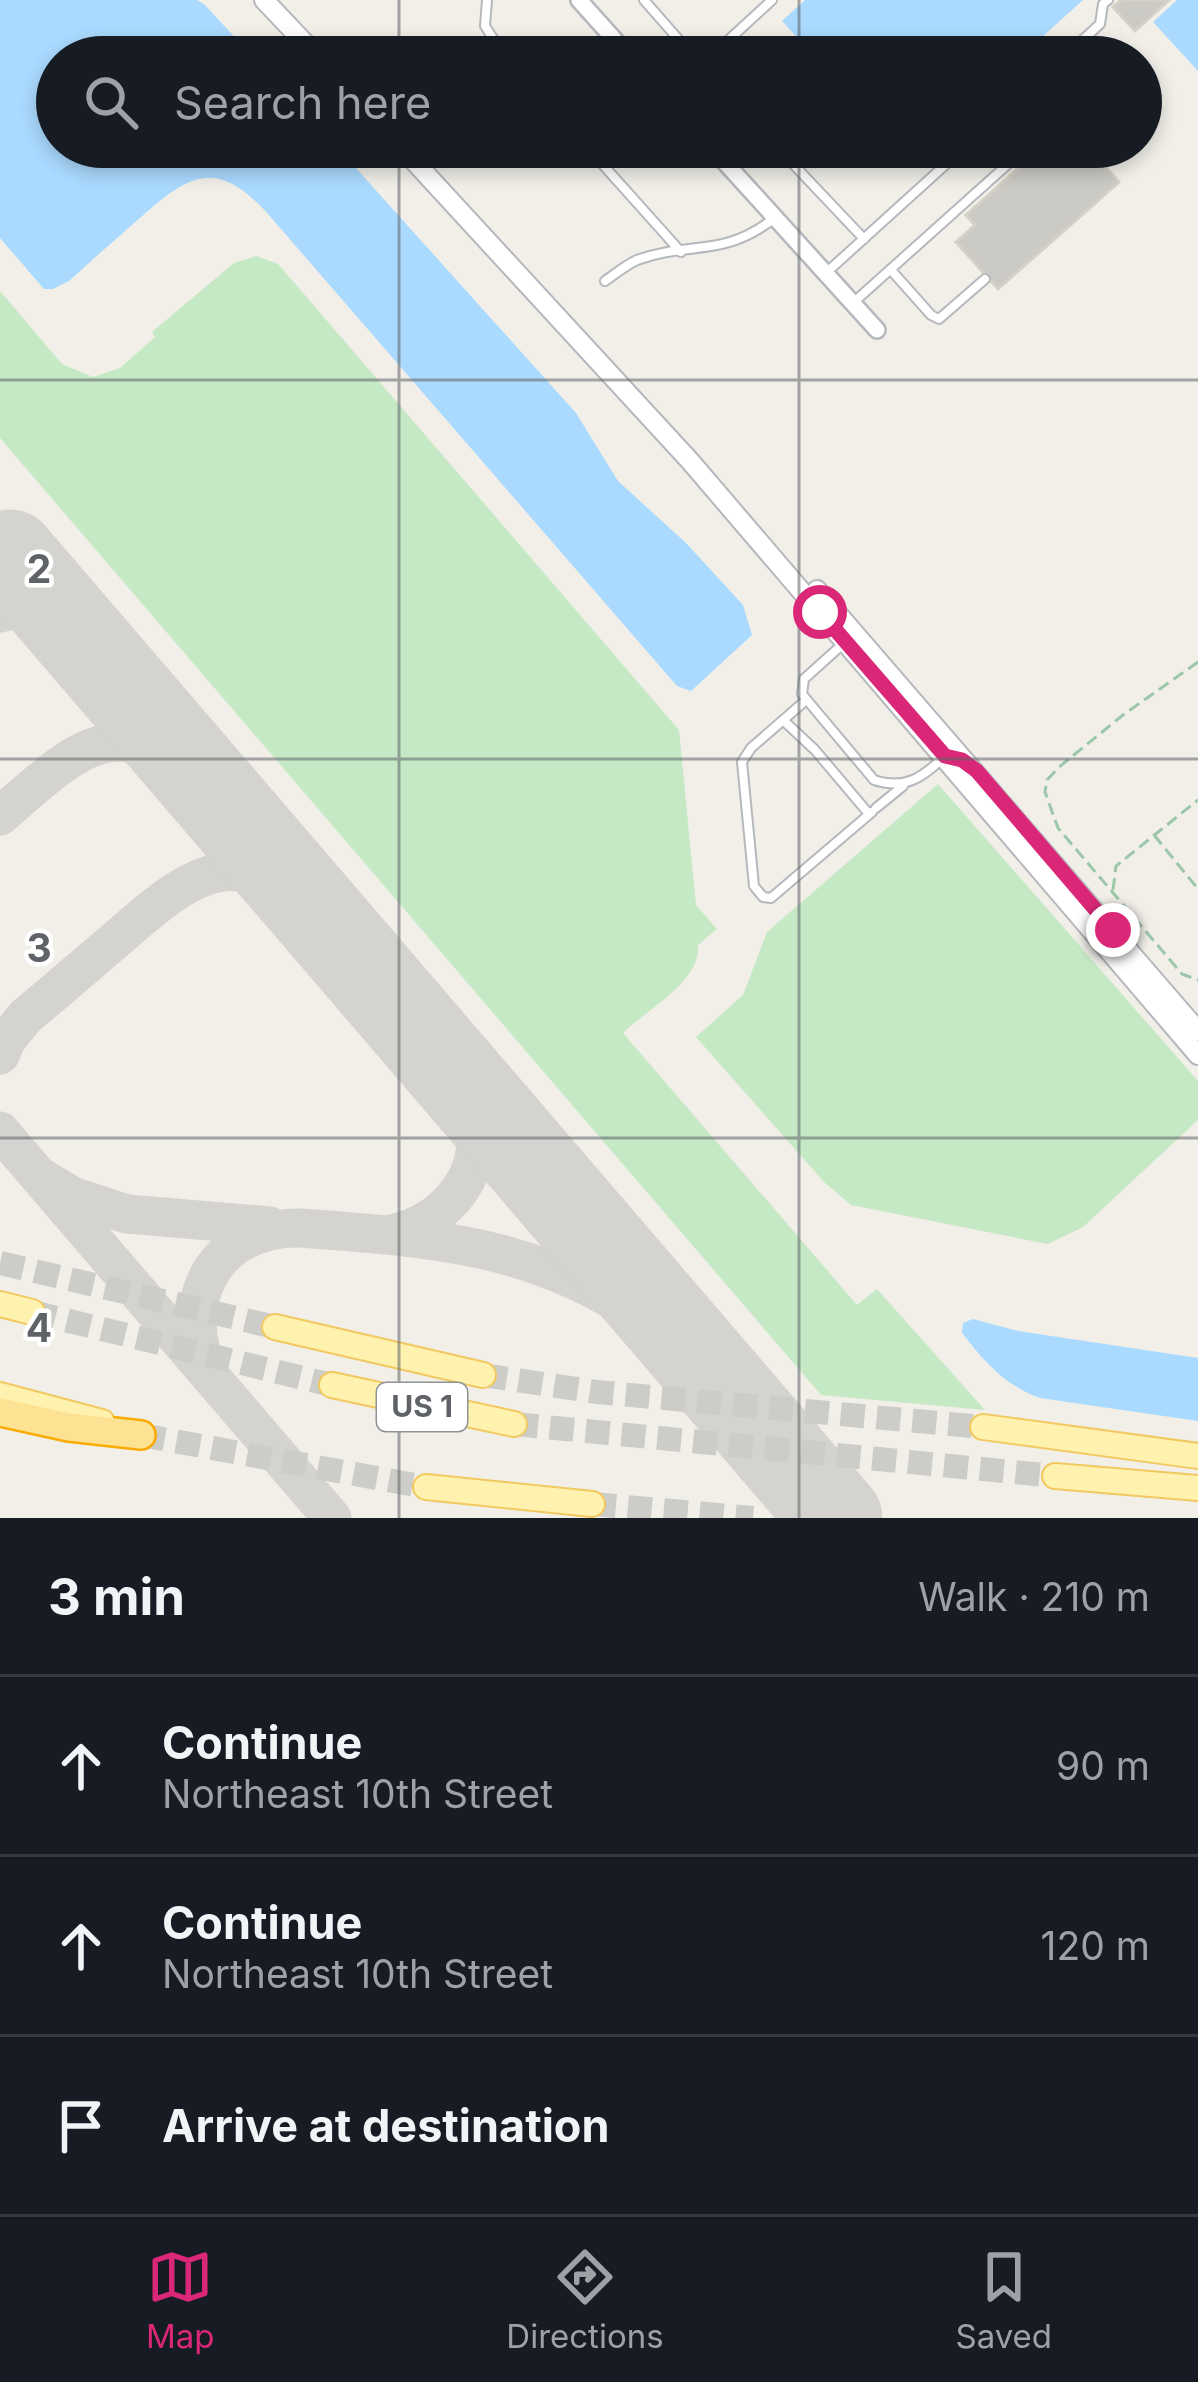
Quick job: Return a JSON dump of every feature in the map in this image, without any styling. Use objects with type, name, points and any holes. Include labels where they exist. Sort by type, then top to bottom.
[{"type":"highway","points":[[0,1412],[69,1427],[141,1435]]},
{"type":"main road","points":[[0,1304],[32,1312]]},
{"type":"main road","points":[[275,1327],[482,1375]]},
{"type":"main road","name":"US 1","points":[[332,1385],[514,1424]]},
{"type":"main road","points":[[0,1395],[141,1435]]},
{"type":"main road","points":[[983,1427],[1198,1456]]},
{"type":"main road","points":[[1055,1476],[1198,1488]]},
{"type":"main road","points":[[426,1487],[592,1504]]},
{"type":"street","points":[[264,0],[298,36]]},
{"type":"street","points":[[579,0],[611,36]]},
{"type":"street","points":[[420,168],[690,461],[1167,1007],[1198,1031]]},
{"type":"street","points":[[730,168],[878,330]]},
{"type":"street","points":[[690,461],[805,577],[977,771],[1167,1007],[1198,1055]]},
{"type":"street","points":[[945,756],[977,771]]},
{"type":"lane","points":[[487,0],[485,26],[491,36]]},
{"type":"lane","points":[[644,0],[676,36]]},
{"type":"lane","points":[[733,36],[772,0]]},
{"type":"lane","points":[[1087,36],[1100,24],[1108,0]]},
{"type":"lane","points":[[606,168],[682,253]]},
{"type":"lane","points":[[797,168],[863,239]]},
{"type":"lane","points":[[826,273],[942,168]]},
{"type":"lane","points":[[853,303],[1005,168]]},
{"type":"lane","points":[[605,281],[632,262],[730,244],[774,218]]},
{"type":"lane","points":[[891,270],[939,319],[985,279]]},
{"type":"lane","points":[[846,641],[801,687],[806,701],[874,780],[918,780],[945,756]]},
{"type":"lane","points":[[806,701],[751,748],[742,762],[751,878],[763,897],[771,898],[906,783]]},
{"type":"lane","points":[[783,719],[872,811]]},
{"type":"path","points":[[1198,662],[1123,715],[1047,781],[1045,792],[1058,828],[1182,974],[1198,980]]},
{"type":"path","points":[[1113,891],[1115,866],[1198,800]]},
{"type":"path","points":[[1154,835],[1198,889]]},
{"type":"green space","points":[[256,256],[278,264],[679,730],[696,905],[717,929],[698,945],[697,958],[683,982],[623,1033],[857,1305],[877,1289],[985,1410],[821,1395],[0,438],[0,291],[62,364],[93,377],[120,368],[155,337],[152,332],[234,263]]},
{"type":"green space","points":[[938,784],[1198,1081],[1198,1120],[1083,1227],[1048,1244],[851,1205],[824,1182],[696,1037],[743,995],[767,932]]},
{"type":"water","points":[[0,0],[197,0],[234,36],[36,36],[36,168],[356,168],[576,413],[618,481],[686,543],[743,605],[752,635],[691,691],[677,686],[268,214],[234,185],[204,178],[175,190],[69,281],[53,289],[44,289],[0,238]]},
{"type":"water","points":[[805,0],[1083,0],[1043,36],[796,36],[782,21]]},
{"type":"water","points":[[1177,0],[1198,0],[1198,71],[1153,22]]},
{"type":"water","points":[[973,1319],[1018,1331],[1198,1358],[1198,1421],[1027,1393],[996,1372],[962,1333],[963,1323]]},
{"type":"building","points":[[1121,0],[1169,0],[1135,31],[1113,7]]},
{"type":"building","points":[[1019,168],[1107,168],[1119,182],[998,289],[956,242],[975,225],[966,215]]},
{"type":"taxiway","points":[[0,613],[49,601]]},
{"type":"taxiway","points":[[0,816],[75,756],[122,742],[147,747],[175,761],[207,786]]},
{"type":"taxiway","points":[[0,1055],[26,1016],[152,909],[198,879],[220,872],[265,879],[319,916]]},
{"type":"taxiway","points":[[395,1233],[443,1209],[472,1165],[475,1128],[448,1066]]},
{"type":"taxiway","points":[[0,1131],[332,1518]]},
{"type":"taxiway","points":[[39,1176],[72,1196],[127,1214],[270,1226]]},
{"type":"taxiway","points":[[210,1376],[197,1322],[200,1297],[210,1274],[244,1240],[299,1228],[475,1248],[558,1273],[650,1325],[730,1395]]},
{"type":"runway","points":[[10,556],[836,1518]]},
{"type":"tunnel","points":[[0,1263],[275,1327]]},
{"type":"tunnel","points":[[32,1312],[332,1385]]},
{"type":"tunnel","points":[[483,1375],[597,1392],[983,1427]]},
{"type":"tunnel","points":[[514,1424],[1055,1476]]},
{"type":"tunnel","points":[[141,1435],[426,1487]]},
{"type":"tunnel","points":[[592,1504],[753,1518]]},
{"type":"route","points":[[820,612],[945,756],[954,756],[977,771],[1113,930]]}]
